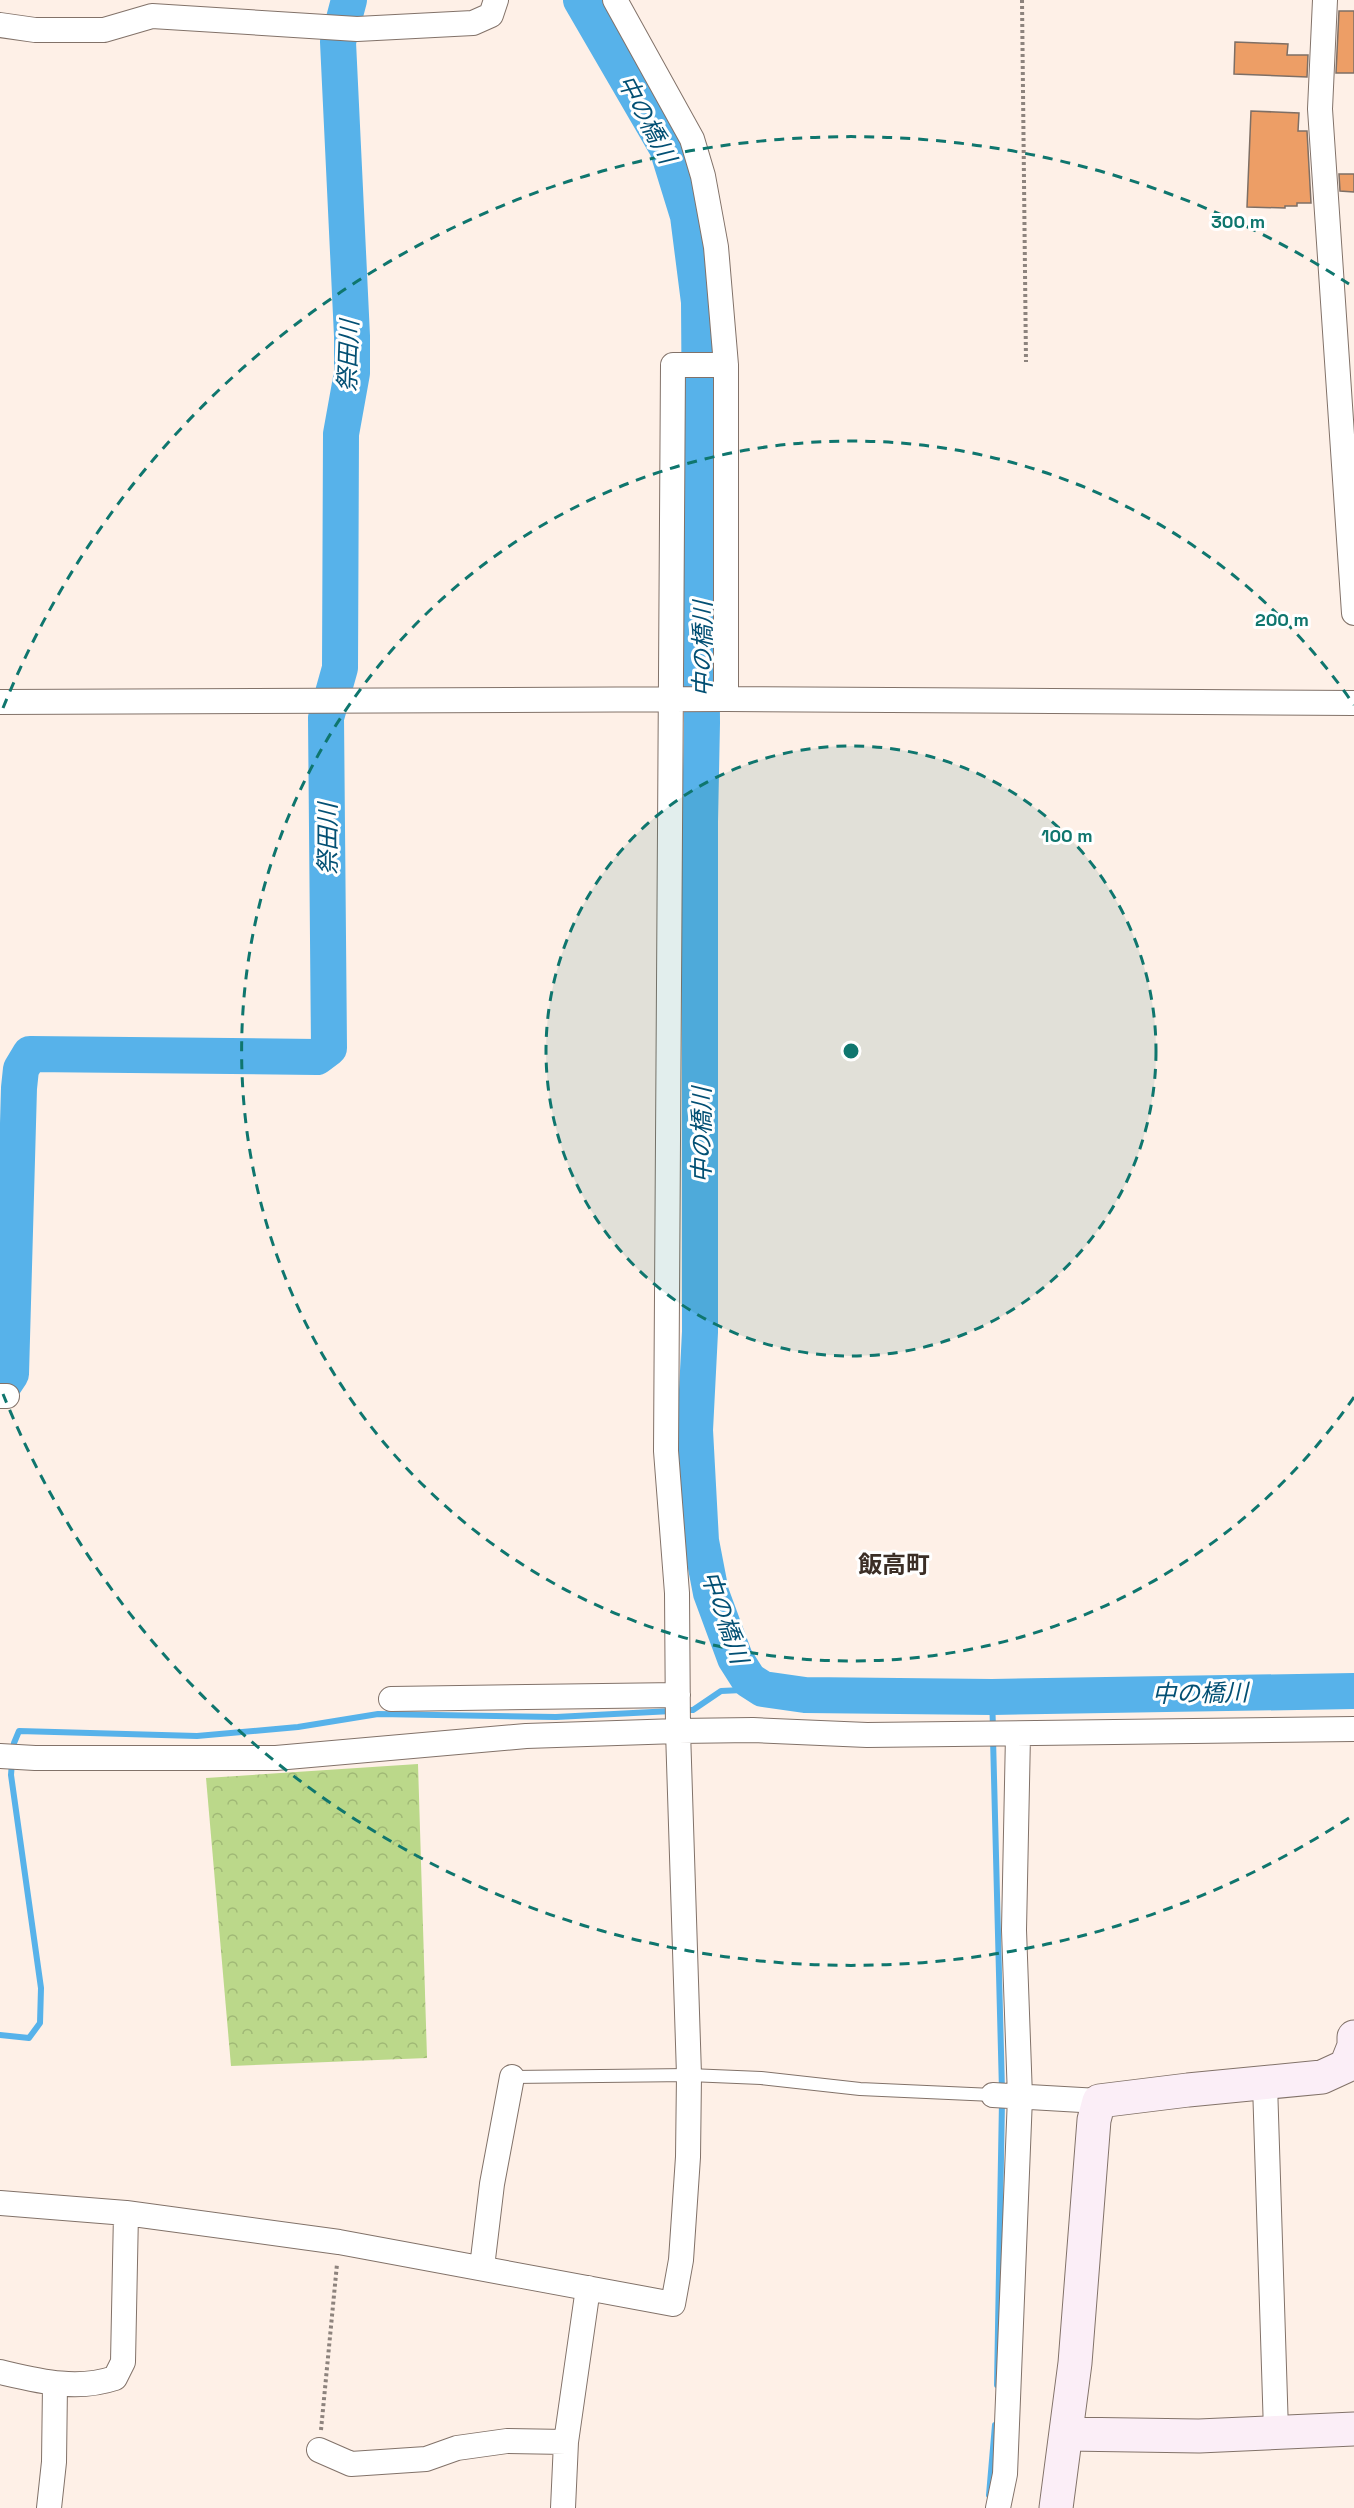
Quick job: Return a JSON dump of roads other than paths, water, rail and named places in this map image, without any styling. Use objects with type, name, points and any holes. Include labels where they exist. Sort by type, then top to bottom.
[{"type":"street","points":[[0,25],[35,30],[104,30],[152,15],[357,29],[450,25],[472,23],[491,15],[496,0]]},
{"type":"street","points":[[615,0],[692,139],[717,247],[723,365],[723,699]]},
{"type":"street","points":[[1325,0],[1320,109],[1354,613]]},
{"type":"street","points":[[0,2203],[126,2213],[339,2242],[672,2304],[681,2260],[688,2157],[689,2075],[678,1712],[677,1593],[666,1451],[674,699],[673,365],[723,365]]},
{"type":"street","points":[[0,702],[723,699],[1354,703]]},
{"type":"street","points":[[391,1699],[526,1717],[678,1712]]},
{"type":"street","points":[[0,1756],[276,1758],[526,1717],[678,1712],[753,1730],[867,1736],[1354,1730]]},
{"type":"street","points":[[998,2508],[1005,2474],[1008,2096],[1014,1930],[1004,1735]]},
{"type":"street","points":[[1008,2096],[1099,2101],[1322,2077],[1346,2066],[1354,2046],[1354,2037]]},
{"type":"street","points":[[482,2267],[492,2184],[512,2077]]},
{"type":"street","points":[[1265,2084],[1276,2431]]},
{"type":"street","points":[[1056,2508],[1077,2340],[1094,2120],[1099,2101]]},
{"type":"street","points":[[0,2372],[55,2385],[97,2384],[114,2378],[123,2362],[126,2213]]},
{"type":"street","points":[[563,2508],[566,2442],[588,2288]]},
{"type":"street","points":[[49,2508],[54,2462],[55,2385]]},
{"type":"street","points":[[1067,2434],[1199,2436],[1354,2429]]},
{"type":"street","points":[[319,2450],[351,2464],[426,2459],[457,2448],[507,2440],[566,2442]]},
{"type":"lane","points":[[512,2077],[689,2075],[1008,2096]]},
{"type":"waterway","name":"祭田川","points":[[5,1383],[11,1374],[19,1088],[21,1069],[30,1054],[317,1057],[329,1048],[326,718],[340,668],[341,434],[352,373],[338,42],[349,0]]},
{"type":"waterway","name":"中の橋川","points":[[581,0],[667,148],[688,216],[699,302],[702,723],[700,1332],[695,1430],[701,1541],[711,1593],[735,1658],[749,1680],[763,1689],[805,1695],[992,1697],[1354,1691]]},
{"type":"waterway","name":"祭田川","points":[[0,1384],[5,1383]]},
{"type":"waterway","points":[[683,1710],[693,1710],[721,1691],[763,1689]]},
{"type":"waterway","points":[[992,1697],[993,1728]]},
{"type":"waterway","points":[[13,1752],[19,1731],[197,1736],[298,1727],[378,1714],[556,1717],[672,1711]]},
{"type":"waterway","points":[[993,1738],[1002,2091]]},
{"type":"waterway","points":[[0,2035],[29,2038],[40,2023],[41,1988],[11,1775],[12,1762]]},
{"type":"waterway","points":[[997,2385],[1002,2101]]},
{"type":"waterway","points":[[989,2495],[995,2425]]},
{"type":"district","name":"飯高町","points":[[894,1564]]}]
